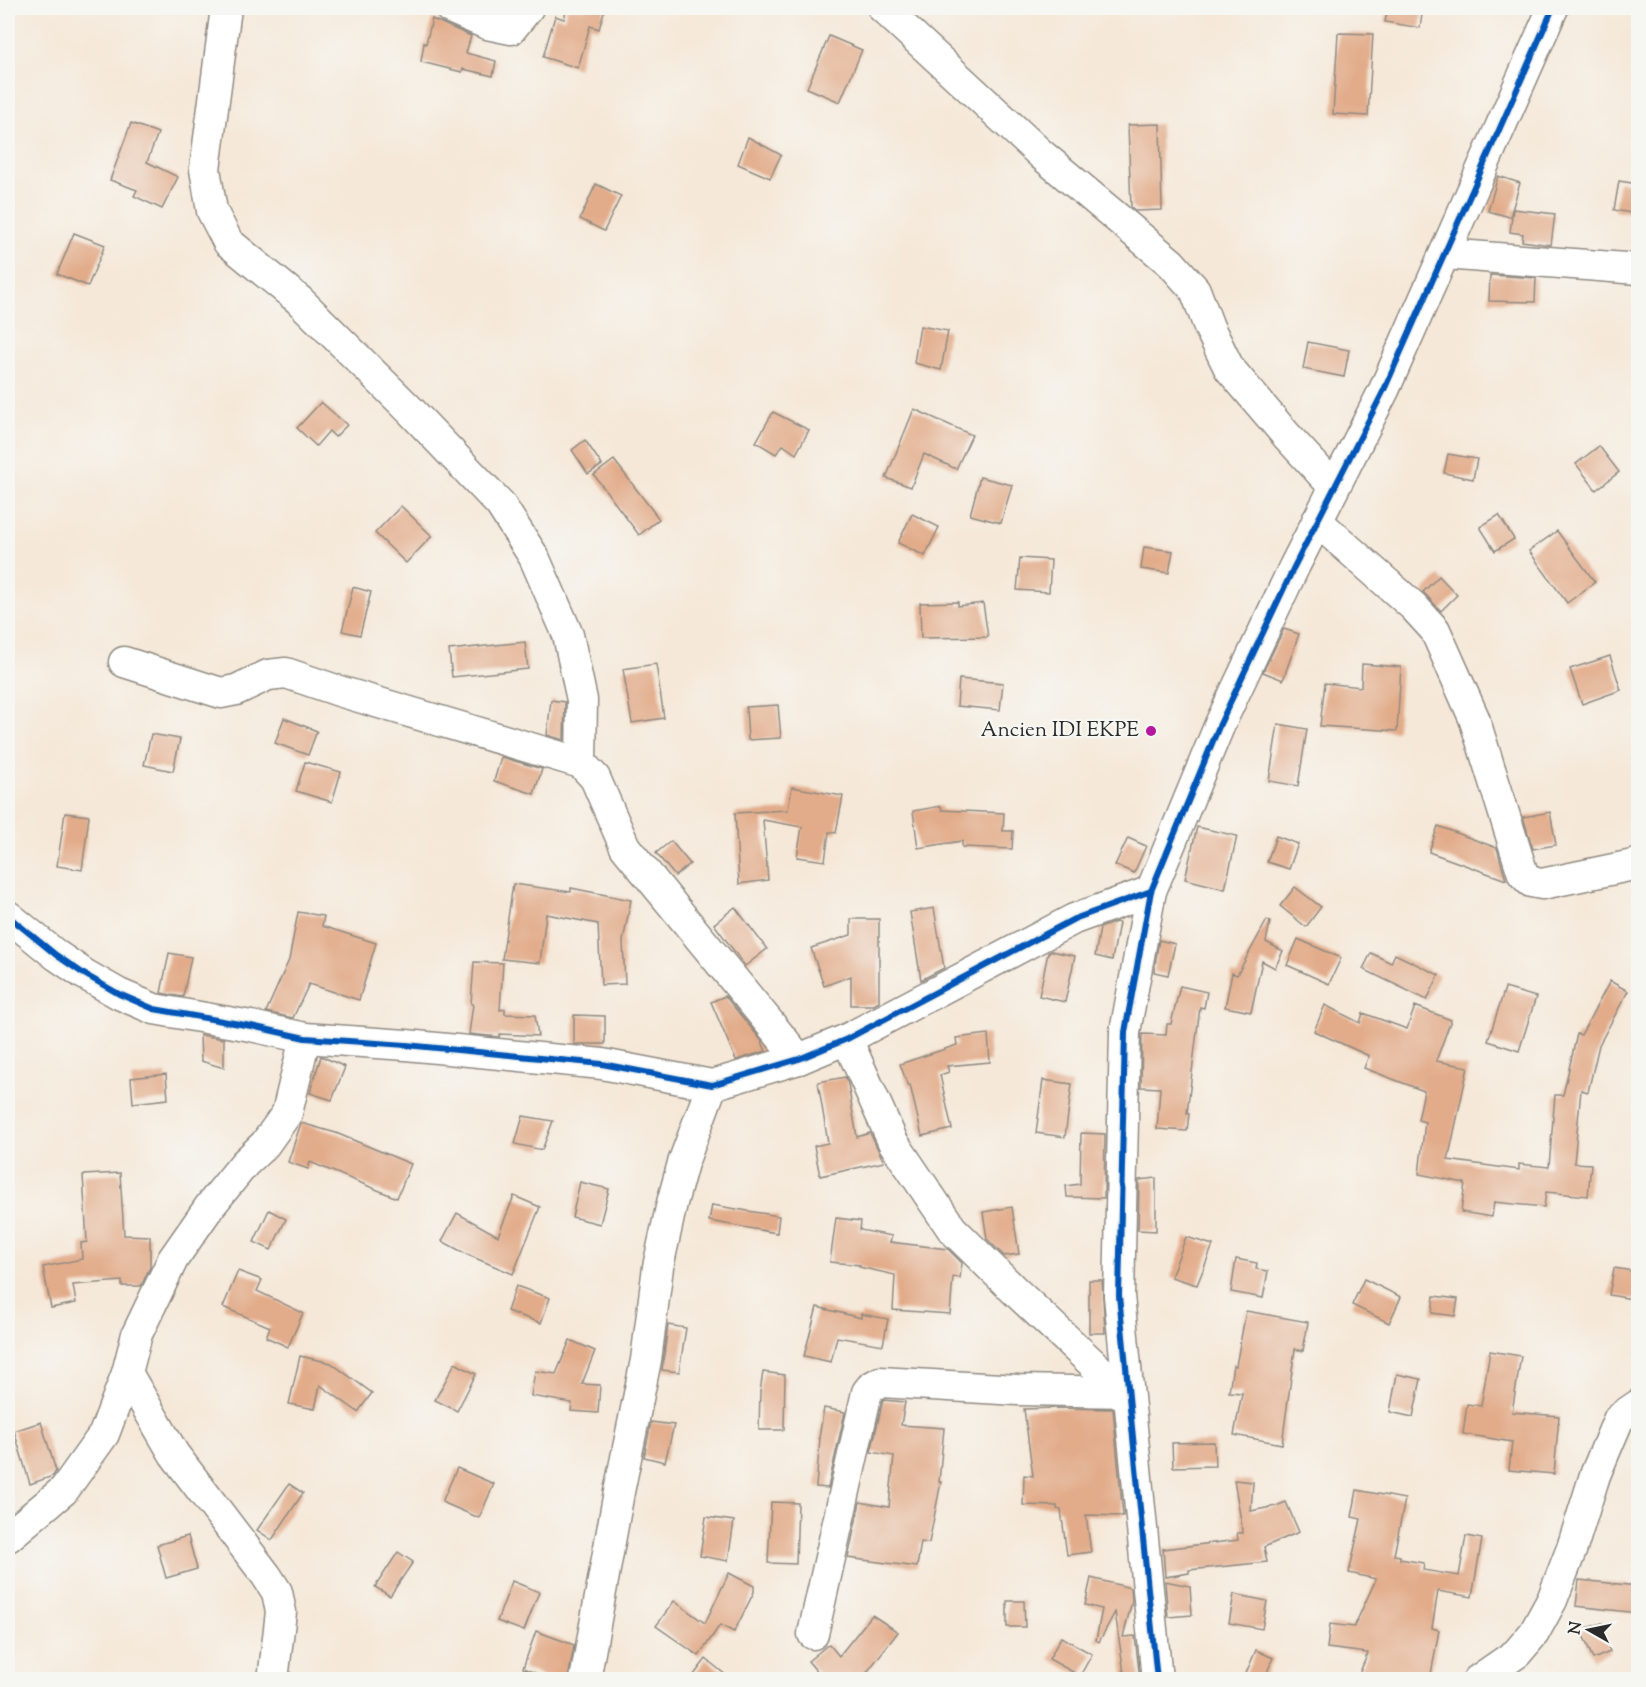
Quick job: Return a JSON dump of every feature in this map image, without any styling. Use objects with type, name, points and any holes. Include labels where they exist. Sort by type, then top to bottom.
[{"type":"street","points":[[226,8],[206,169],[212,212],[228,242],[299,300],[409,409],[500,504],[534,557],[568,635],[582,700],[581,764]]},
{"type":"street","points":[[450,8],[487,24],[511,29],[528,8]]},
{"type":"street","points":[[884,8],[1042,155],[1171,263],[1195,290],[1209,327],[1229,368],[1287,436],[1335,487]]},
{"type":"street","points":[[1157,1680],[1125,1392],[1119,1296],[1125,1032],[1151,891],[1221,724],[1317,521],[1384,390],[1553,8]]},
{"type":"street","points":[[1445,254],[1638,269]]},
{"type":"street","points":[[1317,521],[1414,607],[1435,630],[1474,718],[1523,874],[1531,882],[1542,884],[1638,864]]},
{"type":"street","points":[[124,662],[221,693],[236,690],[268,675],[286,673],[581,764],[595,778],[626,847],[799,1059]]},
{"type":"street","points":[[8,915],[56,955],[84,974],[119,994],[154,1009],[305,1038],[406,1045],[602,1064],[712,1085],[799,1059],[847,1039],[1074,919],[1151,891]]},
{"type":"street","points":[[8,1537],[64,1490],[104,1434],[127,1373],[137,1334],[173,1259],[210,1206],[245,1163],[265,1144],[287,1113],[305,1038]]},
{"type":"street","points":[[847,1039],[893,1142],[952,1229],[1014,1290],[1125,1392]]},
{"type":"street","points":[[585,1680],[619,1492],[646,1360],[661,1257],[683,1163],[712,1085]]},
{"type":"street","points":[[127,1373],[174,1454],[277,1592],[281,1612],[273,1680]]},
{"type":"street","points":[[813,1634],[867,1392],[871,1387],[880,1382],[1018,1390],[1125,1392]]},
{"type":"street","points":[[1478,1680],[1517,1653],[1534,1633],[1552,1600],[1572,1548],[1595,1475],[1619,1418],[1638,1405]]},
{"type":"street","points":[[104,1434],[153,1416]]},
{"type":"building","points":[[567,8],[605,8],[599,29],[590,26],[578,68],[543,57],[555,16],[564,19]]},
{"type":"building","points":[[1388,8],[1423,8],[1420,28],[1385,22]]},
{"type":"building","points":[[432,19],[471,36],[466,53],[496,61],[493,76],[463,69],[462,72],[421,62],[424,43],[426,44]]},
{"type":"building","points":[[1338,33],[1373,34],[1368,116],[1333,114]]},
{"type":"building","points":[[829,36],[862,50],[840,102],[807,88]]},
{"type":"building","points":[[131,123],[158,133],[147,162],[178,177],[162,209],[134,196],[137,190],[110,180]]},
{"type":"building","points":[[1160,124],[1162,210],[1136,211],[1131,207],[1128,125]]},
{"type":"building","points":[[748,137],[781,155],[770,178],[738,164]]},
{"type":"building","points":[[1498,176],[1520,183],[1510,217],[1488,211]]},
{"type":"building","points":[[1619,181],[1638,184],[1638,200],[1633,199],[1631,213],[1614,210]]},
{"type":"building","points":[[596,184],[621,196],[604,231],[580,219]]},
{"type":"building","points":[[1513,209],[1555,214],[1551,245],[1522,241],[1523,234],[1510,232]]},
{"type":"building","points":[[74,233],[105,245],[88,286],[57,274]]},
{"type":"building","points":[[1490,275],[1536,278],[1535,302],[1489,301]]},
{"type":"building","points":[[920,326],[948,331],[941,370],[914,363]]},
{"type":"building","points":[[1308,342],[1349,350],[1344,377],[1303,369]]},
{"type":"building","points":[[321,402],[347,425],[335,437],[329,431],[316,446],[297,428]]},
{"type":"building","points":[[914,409],[972,435],[956,469],[924,454],[911,487],[886,478]]},
{"type":"building","points":[[773,412],[809,430],[796,454],[783,445],[776,454],[756,442]]},
{"type":"building","points":[[585,440],[602,465],[588,474],[572,450]]},
{"type":"building","points":[[1599,446],[1619,472],[1596,490],[1576,464]]},
{"type":"building","points":[[1448,454],[1477,459],[1473,479],[1444,473]]},
{"type":"building","points":[[614,460],[659,519],[639,535],[594,475]]},
{"type":"building","points":[[980,477],[1012,485],[1001,523],[970,515]]},
{"type":"building","points":[[401,506],[432,536],[406,563],[375,533]]},
{"type":"building","points":[[912,514],[939,527],[925,556],[898,543]]},
{"type":"building","points":[[1499,515],[1514,539],[1495,551],[1480,527]]},
{"type":"building","points":[[1557,531],[1595,582],[1567,603],[1529,551]]},
{"type":"building","points":[[1144,547],[1173,551],[1169,573],[1141,569]]},
{"type":"building","points":[[1020,558],[1051,560],[1049,592],[1017,590]]},
{"type":"building","points":[[1439,576],[1457,595],[1441,611],[1423,592]]},
{"type":"building","points":[[353,587],[371,592],[360,635],[342,631]]},
{"type":"building","points":[[958,602],[958,606],[983,603],[988,637],[921,638],[920,603]]},
{"type":"building","points":[[1284,629],[1299,634],[1283,680],[1263,672]]},
{"type":"building","points":[[525,642],[528,669],[452,677],[449,650]]},
{"type":"building","points":[[1610,656],[1621,690],[1582,704],[1570,669]]},
{"type":"building","points":[[656,664],[664,718],[632,723],[623,669]]},
{"type":"building","points":[[1362,664],[1401,667],[1397,731],[1320,726],[1325,683],[1361,687]]},
{"type":"building","points":[[959,679],[1003,683],[1000,710],[957,706]]},
{"type":"building","points":[[551,700],[565,702],[564,740],[547,735]]},
{"type":"building","points":[[778,705],[781,738],[748,740],[746,707]]},
{"type":"building","points":[[284,718],[317,731],[308,755],[275,743]]},
{"type":"building","points":[[1278,724],[1307,729],[1298,786],[1269,781]]},
{"type":"building","points":[[151,734],[180,739],[173,771],[144,765]]},
{"type":"building","points":[[501,757],[542,769],[534,794],[494,781]]},
{"type":"building","points":[[305,762],[341,772],[332,802],[296,791]]},
{"type":"building","points":[[792,787],[843,796],[836,833],[829,832],[825,861],[797,857],[802,827],[763,820],[768,880],[739,884],[735,813],[788,810]]},
{"type":"building","points":[[941,806],[942,810],[1004,813],[1003,831],[1013,831],[1012,849],[962,847],[962,841],[918,848],[913,811]]},
{"type":"building","points":[[1550,812],[1556,845],[1533,849],[1523,817]]},
{"type":"building","points":[[65,813],[89,816],[82,870],[57,866]]},
{"type":"building","points":[[1438,826],[1497,848],[1506,880],[1429,852]]},
{"type":"building","points":[[1197,827],[1237,836],[1225,889],[1185,879]]},
{"type":"building","points":[[1276,836],[1298,844],[1289,869],[1267,862]]},
{"type":"building","points":[[1128,838],[1146,846],[1134,873],[1115,865]]},
{"type":"building","points":[[671,841],[690,864],[675,876],[656,853]]},
{"type":"building","points":[[513,884],[571,892],[571,888],[631,900],[623,941],[625,984],[601,985],[598,924],[546,914],[540,963],[502,959]]},
{"type":"building","points":[[1295,887],[1321,907],[1306,927],[1280,906]]},
{"type":"building","points":[[735,907],[767,949],[745,966],[714,924]]},
{"type":"building","points":[[934,908],[944,968],[921,980],[910,912]]},
{"type":"building","points":[[298,912],[324,916],[322,926],[376,943],[359,1000],[309,984],[293,1018],[266,1012],[289,960]]},
{"type":"building","points":[[851,919],[879,919],[879,1002],[874,1005],[851,1005],[851,976],[824,986],[811,948],[851,935]]},
{"type":"building","points":[[1267,920],[1270,922],[1266,942],[1283,951],[1275,968],[1262,961],[1251,1012],[1225,1007],[1232,973],[1237,975]]},
{"type":"building","points":[[1119,923],[1112,960],[1095,956],[1100,928]]},
{"type":"building","points":[[1298,939],[1341,958],[1329,984],[1287,965]]},
{"type":"building","points":[[1159,940],[1175,944],[1168,975],[1154,972]]},
{"type":"building","points":[[1051,951],[1075,956],[1065,1002],[1039,996],[1048,953]]},
{"type":"building","points":[[169,953],[191,957],[183,997],[161,993]]},
{"type":"building","points":[[1371,953],[1391,963],[1395,954],[1439,975],[1427,1000],[1363,969]]},
{"type":"building","points":[[474,962],[503,963],[500,1010],[505,1009],[505,1014],[535,1015],[538,1036],[500,1034],[499,1037],[469,1034],[473,1004],[471,1004]]},
{"type":"building","points":[[1610,981],[1628,991],[1599,1045],[1588,1092],[1581,1090],[1574,1163],[1591,1164],[1588,1196],[1546,1192],[1544,1207],[1494,1202],[1492,1217],[1461,1212],[1465,1183],[1419,1174],[1425,1122],[1418,1120],[1424,1091],[1364,1068],[1369,1056],[1314,1031],[1325,1005],[1360,1023],[1363,1013],[1407,1029],[1415,1006],[1451,1020],[1436,1061],[1468,1067],[1448,1160],[1519,1170],[1519,1164],[1549,1167],[1555,1095],[1563,1095],[1577,1034],[1581,1035]]},
{"type":"building","points":[[1180,986],[1207,992],[1204,1008],[1200,1007],[1187,1113],[1189,1114],[1187,1131],[1157,1129],[1160,1088],[1141,1087],[1142,1034],[1166,1035],[1167,1024],[1171,1024]]},
{"type":"building","points":[[1505,988],[1536,997],[1519,1051],[1488,1041]]},
{"type":"building","points":[[725,996],[761,1040],[766,1051],[736,1060],[711,1002]]},
{"type":"building","points":[[574,1015],[605,1016],[605,1044],[574,1044]]},
{"type":"building","points":[[988,1034],[990,1062],[947,1066],[949,1072],[940,1075],[952,1129],[922,1136],[910,1085],[908,1086],[900,1064],[957,1045],[956,1038]]},
{"type":"building","points":[[200,1035],[224,1039],[224,1068],[201,1061]]},
{"type":"building","points":[[321,1056],[345,1067],[332,1100],[310,1093]]},
{"type":"building","points":[[166,1074],[168,1099],[133,1103],[131,1078]]},
{"type":"building","points":[[845,1077],[857,1137],[870,1133],[884,1162],[820,1176],[814,1146],[828,1143],[818,1082]]},
{"type":"building","points":[[1043,1080],[1072,1084],[1065,1137],[1036,1133]]},
{"type":"building","points":[[523,1116],[553,1121],[542,1150],[515,1144]]},
{"type":"building","points":[[301,1123],[336,1133],[411,1164],[397,1198],[310,1162],[308,1169],[288,1162]]},
{"type":"building","points":[[1081,1133],[1105,1134],[1104,1198],[1067,1197],[1066,1186],[1080,1184]]},
{"type":"building","points":[[120,1173],[124,1235],[150,1236],[150,1267],[141,1286],[122,1286],[122,1281],[73,1285],[76,1303],[51,1308],[43,1267],[82,1259],[81,1243],[87,1242],[83,1175]]},
{"type":"building","points":[[1156,1178],[1156,1231],[1138,1230],[1139,1180]]},
{"type":"building","points":[[580,1182],[609,1189],[600,1224],[572,1217]]},
{"type":"building","points":[[514,1196],[540,1207],[513,1274],[442,1241],[457,1213],[498,1236]]},
{"type":"building","points":[[712,1205],[779,1216],[777,1233],[709,1221]]},
{"type":"building","points":[[1012,1207],[1019,1254],[1004,1256],[987,1239],[983,1212]]},
{"type":"building","points":[[269,1210],[286,1219],[271,1250],[254,1242]]},
{"type":"building","points":[[836,1218],[861,1221],[860,1230],[892,1236],[890,1242],[948,1249],[962,1263],[960,1278],[953,1277],[950,1314],[893,1310],[895,1275],[859,1267],[860,1265],[830,1262]]},
{"type":"building","points":[[1186,1237],[1213,1245],[1197,1285],[1171,1277]]},
{"type":"building","points":[[1236,1259],[1257,1263],[1256,1269],[1268,1271],[1263,1298],[1231,1292]]},
{"type":"building","points":[[1614,1268],[1638,1272],[1638,1300],[1609,1295]]},
{"type":"building","points":[[238,1271],[262,1280],[257,1291],[303,1313],[288,1347],[266,1337],[270,1327],[223,1307]]},
{"type":"building","points":[[1364,1279],[1401,1297],[1389,1323],[1352,1305]]},
{"type":"building","points":[[1089,1280],[1102,1280],[1105,1333],[1089,1333]]},
{"type":"building","points":[[516,1286],[550,1298],[541,1323],[507,1311]]},
{"type":"building","points":[[1434,1296],[1458,1299],[1455,1316],[1432,1313]]},
{"type":"building","points":[[817,1307],[861,1318],[861,1314],[888,1319],[883,1345],[837,1337],[831,1362],[804,1356]]},
{"type":"building","points":[[1246,1311],[1308,1322],[1303,1351],[1295,1349],[1282,1444],[1234,1435],[1242,1393],[1229,1392]]},
{"type":"building","points":[[668,1325],[686,1328],[679,1372],[662,1370]]},
{"type":"building","points":[[570,1340],[595,1351],[582,1384],[600,1385],[598,1413],[571,1411],[572,1403],[531,1396],[535,1371],[556,1374]]},
{"type":"building","points":[[1490,1351],[1521,1356],[1512,1412],[1559,1416],[1554,1474],[1509,1470],[1512,1442],[1463,1434],[1467,1404],[1481,1406]]},
{"type":"building","points":[[300,1356],[331,1363],[372,1393],[358,1412],[320,1385],[315,1409],[289,1404]]},
{"type":"building","points":[[455,1363],[476,1374],[457,1411],[435,1400]]},
{"type":"building","points":[[763,1372],[785,1375],[784,1430],[759,1430]]},
{"type":"building","points":[[1397,1374],[1421,1379],[1413,1417],[1390,1412]]},
{"type":"building","points":[[883,1400],[905,1402],[901,1425],[944,1428],[939,1482],[941,1482],[929,1543],[921,1542],[917,1567],[848,1558],[860,1502],[889,1507],[894,1456],[871,1452]]},
{"type":"building","points":[[824,1408],[845,1412],[828,1488],[816,1487],[819,1438]]},
{"type":"building","points":[[1024,1409],[1113,1409],[1123,1516],[1086,1515],[1091,1552],[1067,1555],[1061,1510],[1057,1509],[1057,1506],[1023,1505],[1024,1475],[1033,1476]]},
{"type":"building","points":[[41,1422],[56,1471],[53,1476],[30,1484],[14,1431]]},
{"type":"building","points":[[651,1422],[674,1425],[665,1462],[644,1457]]},
{"type":"building","points":[[1214,1442],[1215,1466],[1173,1467],[1172,1443]]},
{"type":"building","points":[[457,1468],[494,1484],[479,1518],[442,1502]]},
{"type":"building","points":[[1234,1480],[1253,1482],[1251,1511],[1286,1502],[1299,1532],[1264,1547],[1267,1562],[1189,1570],[1189,1573],[1165,1577],[1163,1549],[1238,1540],[1237,1533],[1243,1533]]},
{"type":"building","points":[[289,1484],[303,1493],[272,1540],[257,1530]]},
{"type":"building","points":[[1357,1490],[1405,1499],[1394,1555],[1400,1556],[1400,1559],[1424,1563],[1423,1570],[1459,1576],[1466,1536],[1482,1539],[1472,1597],[1438,1591],[1432,1628],[1439,1630],[1430,1680],[1357,1679],[1368,1653],[1327,1648],[1330,1624],[1354,1627],[1376,1579],[1349,1573],[1361,1519],[1352,1517]]},
{"type":"building","points":[[771,1502],[798,1503],[796,1564],[768,1563]]},
{"type":"building","points":[[706,1517],[734,1521],[728,1561],[700,1556]]},
{"type":"building","points":[[188,1536],[197,1569],[166,1578],[157,1545]]},
{"type":"building","points":[[398,1552],[413,1562],[390,1596],[375,1587]]},
{"type":"building","points":[[729,1573],[754,1586],[754,1592],[734,1632],[720,1625],[699,1656],[656,1626],[674,1601],[705,1623]]},
{"type":"building","points":[[1091,1578],[1131,1588],[1132,1601],[1123,1637],[1135,1636],[1140,1680],[1125,1680],[1115,1612],[1099,1642],[1096,1640],[1102,1609],[1085,1605]]},
{"type":"building","points":[[1579,1580],[1638,1586],[1638,1613],[1576,1606]]},
{"type":"building","points":[[512,1581],[539,1592],[524,1631],[497,1621]]},
{"type":"building","points":[[1165,1581],[1190,1586],[1192,1615],[1168,1617]]},
{"type":"building","points":[[1234,1594],[1267,1601],[1262,1629],[1229,1623]]},
{"type":"building","points":[[1007,1601],[1024,1601],[1025,1627],[1007,1627]]},
{"type":"building","points":[[872,1615],[898,1632],[861,1680],[824,1680],[808,1661],[829,1644],[839,1656]]},
{"type":"building","points":[[1602,1623],[1610,1652],[1593,1659],[1581,1630]]},
{"type":"building","points":[[536,1631],[574,1645],[568,1680],[552,1680],[523,1668]]},
{"type":"building","points":[[1061,1637],[1092,1654],[1080,1676],[1049,1659]]},
{"type":"building","points":[[1256,1650],[1273,1658],[1264,1680],[1243,1680]]},
{"type":"building","points":[[706,1659],[732,1680],[690,1680]]},
{"type":"cycle path","points":[[1157,1680],[1119,1296],[1125,1032],[1151,891],[1220,724],[1294,567],[1384,390],[1553,8]]},
{"type":"cycle path","points":[[8,916],[56,955],[84,974],[119,994],[154,1009],[305,1038],[406,1045],[602,1064],[712,1085],[799,1059],[847,1039],[1074,919],[1151,891]]},
{"type":"place","name":"Ancien IDI EKPE","points":[[1151,731]]}]
